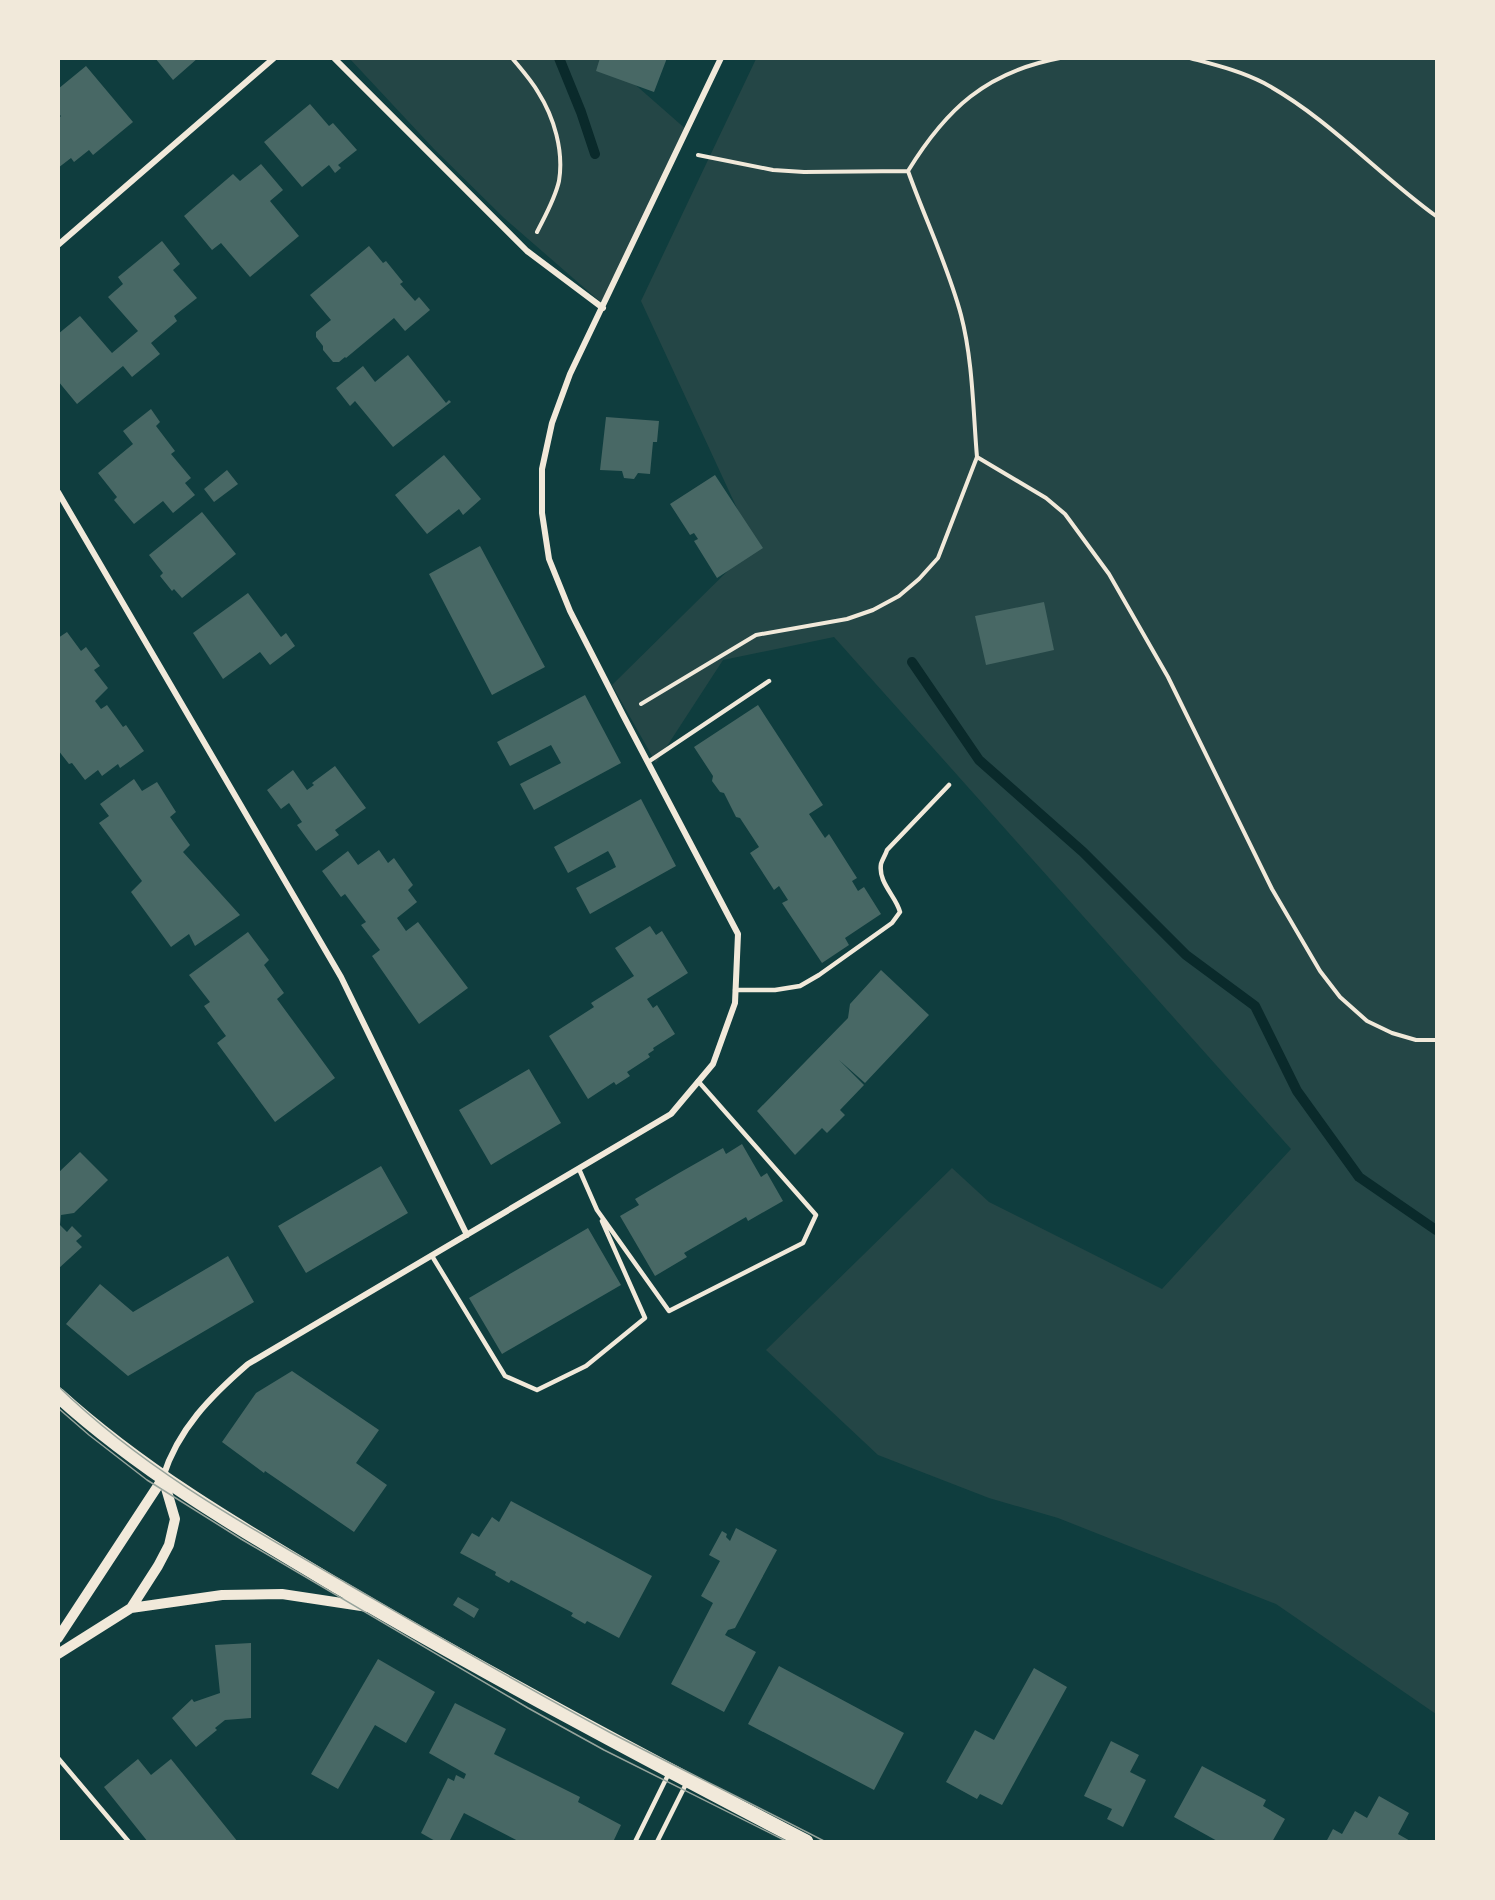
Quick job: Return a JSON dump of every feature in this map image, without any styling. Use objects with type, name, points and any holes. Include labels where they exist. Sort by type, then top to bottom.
[{"type":"main road","points":[[58,1395],[96,1430],[163,1478],[246,1532],[525,1694],[806,1842]]},
{"type":"street","points":[[58,244],[274,58]]},
{"type":"street","points":[[334,58],[527,250],[603,308]]},
{"type":"street","points":[[58,1638],[163,1478],[179,1440],[210,1397],[248,1364],[671,1114],[713,1064],[735,1003],[738,934],[570,611],[549,559],[542,513],[542,469],[552,423],[570,374],[721,58]]},
{"type":"street","points":[[58,492],[341,977],[467,1235]]},
{"type":"street","points":[[131,1608],[169,1545],[175,1519],[163,1478]]},
{"type":"street","points":[[58,1654],[131,1608],[222,1595],[282,1594],[376,1608]]},
{"type":"lane","points":[[648,762],[769,681]]},
{"type":"lane","points":[[735,990],[775,990],[800,986],[892,923],[900,912],[897,901],[887,889],[881,864],[887,850],[949,785]]},
{"type":"lane","points":[[597,1210],[669,1311],[803,1243],[816,1215],[698,1082]]},
{"type":"lane","points":[[432,1256],[505,1376],[537,1390],[586,1366],[645,1318],[579,1169]]},
{"type":"lane","points":[[58,1758],[129,1842]]},
{"type":"lane","points":[[635,1842],[670,1770]]},
{"type":"lane","points":[[657,1842],[688,1780]]},
{"type":"path","points":[[513,58],[538,92],[552,120],[560,147],[559,180],[549,210],[527,250]]},
{"type":"path","points":[[908,171],[942,122],[983,87],[1008,72],[1037,61],[1060,58]]},
{"type":"path","points":[[1190,58],[1229,68],[1263,82],[1294,101],[1437,216]]},
{"type":"path","points":[[677,151],[773,170],[839,173],[908,171]]},
{"type":"path","points":[[623,715],[756,635],[847,619],[873,610],[898,596],[919,579],[938,558],[977,458],[973,397],[962,318],[952,285],[908,171]]},
{"type":"path","points":[[977,458],[1046,498],[1065,514],[1109,574],[1168,677],[1272,889],[1320,971],[1340,997],[1367,1021],[1392,1033],[1416,1040],[1437,1040]]},
{"type":"shaded area","points":[[350,59],[606,59],[688,131],[604,305],[504,218],[434,149]]},
{"type":"shaded area","points":[[756,59],[1436,59],[1436,1714],[1276,1604],[1058,1518],[989,1498],[878,1455],[766,1350],[952,1168],[989,1202],[1162,1289],[1291,1149],[834,637],[723,660],[656,763],[612,685],[754,545],[641,301]]},
{"type":"building","points":[[155,58],[198,58],[173,80]]},
{"type":"building","points":[[600,58],[667,58],[654,92],[596,71]]},
{"type":"building","points":[[86,66],[133,122],[93,155],[89,150],[74,162],[71,158],[58,168],[58,119],[61,116],[58,113],[58,89]]},
{"type":"building","points":[[310,104],[329,126],[333,123],[357,150],[338,165],[341,168],[335,173],[329,165],[302,187],[264,142]]},
{"type":"building","points":[[261,164],[283,190],[270,201],[299,236],[250,277],[221,243],[212,250],[184,216],[233,174],[240,181]]},
{"type":"building","points":[[162,241],[180,264],[173,270],[197,298],[174,316],[177,321],[151,343],[160,354],[132,377],[123,366],[77,404],[58,381],[58,334],[80,316],[112,353],[138,331],[108,297],[123,284],[118,277]]},
{"type":"building","points":[[369,246],[383,263],[386,261],[403,282],[400,284],[415,301],[419,297],[430,310],[405,331],[394,318],[346,358],[333,362],[316,337],[316,332],[331,320],[310,295]]},
{"type":"building","points":[[408,355],[446,403],[449,400],[451,402],[393,447],[355,401],[350,406],[336,388],[363,366],[375,382]]},
{"type":"building","points":[[151,409],[160,422],[156,426],[175,451],[171,454],[191,478],[185,483],[195,495],[173,513],[163,501],[134,524],[114,500],[117,497],[98,473],[133,444],[123,431]]},
{"type":"building","points":[[606,417],[659,421],[657,442],[653,442],[650,474],[638,473],[634,479],[624,478],[622,471],[600,470]]},
{"type":"building","points":[[444,455],[481,499],[463,515],[459,509],[427,534],[395,495]]},
{"type":"building","points":[[227,470],[238,484],[214,502],[204,489]]},
{"type":"building","points":[[715,475],[763,548],[717,578],[694,541],[698,539],[694,533],[690,535],[670,504]]},
{"type":"building","points":[[202,512],[236,554],[182,598],[174,589],[172,591],[160,576],[163,573],[149,555]]},
{"type":"building","points":[[480,546],[545,667],[492,695],[429,574]]},
{"type":"building","points":[[248,593],[281,637],[286,633],[295,646],[270,665],[260,652],[223,679],[193,633]]},
{"type":"building","points":[[1044,602],[1054,650],[986,665],[975,616]]},
{"type":"building","points":[[67,632],[81,651],[86,647],[100,666],[94,670],[108,688],[95,701],[101,709],[107,705],[123,727],[126,725],[144,751],[120,768],[118,764],[102,776],[98,770],[85,780],[58,750],[58,638]]},
{"type":"building","points":[[585,695],[621,763],[534,810],[520,784],[561,763],[551,745],[510,766],[497,742]]},
{"type":"building","points":[[758,705],[823,805],[809,814],[825,838],[829,834],[857,878],[852,881],[858,891],[864,887],[881,914],[845,938],[849,945],[822,963],[782,903],[788,900],[779,886],[774,890],[750,853],[759,847],[740,818],[736,817],[724,793],[720,792],[712,781],[713,776],[694,747]]},
{"type":"building","points":[[335,766],[366,808],[335,830],[339,835],[316,851],[297,825],[302,822],[289,803],[281,809],[267,790],[293,770],[307,790],[314,785],[312,783]]},
{"type":"building","points":[[134,779],[142,791],[157,782],[176,812],[170,817],[190,845],[183,852],[240,915],[195,946],[189,934],[171,947],[131,892],[142,881],[99,823],[109,816],[100,804]]},
{"type":"building","points":[[641,799],[676,866],[590,914],[576,888],[616,867],[612,858],[608,851],[568,873],[554,847]]},
{"type":"building","points":[[379,850],[388,863],[394,858],[413,885],[408,890],[417,902],[397,918],[406,931],[418,922],[468,988],[419,1024],[372,956],[380,950],[361,925],[366,922],[345,894],[341,897],[322,871],[348,851],[358,865]]},
{"type":"building","points":[[650,926],[656,935],[662,931],[688,973],[647,999],[653,1008],[657,1005],[675,1034],[653,1048],[654,1050],[648,1054],[650,1057],[627,1072],[630,1076],[616,1085],[614,1082],[588,1099],[549,1036],[594,1007],[591,1003],[634,976],[615,948]]},
{"type":"building","points":[[248,932],[269,960],[264,965],[284,993],[277,999],[335,1078],[275,1122],[217,1043],[226,1036],[204,1006],[210,1002],[189,975]]},
{"type":"building","points":[[881,970],[929,1015],[865,1083],[839,1060],[864,1085],[840,1110],[845,1115],[827,1133],[822,1128],[795,1155],[757,1111],[848,1018],[850,1004]]},
{"type":"building","points":[[529,1069],[561,1123],[491,1165],[459,1110]]},
{"type":"building","points":[[742,1144],[761,1177],[767,1173],[783,1201],[748,1221],[746,1217],[684,1253],[687,1257],[655,1276],[620,1216],[639,1205],[635,1199],[679,1173],[723,1148],[726,1154]]},
{"type":"building","points":[[80,1152],[108,1180],[74,1213],[61,1215],[60,1225],[67,1232],[72,1226],[82,1236],[76,1241],[82,1247],[58,1269],[58,1173]]},
{"type":"building","points":[[381,1166],[408,1213],[306,1273],[278,1226]]},
{"type":"building","points":[[588,1228],[621,1285],[502,1354],[469,1298]]},
{"type":"building","points":[[228,1256],[254,1302],[128,1376],[66,1324],[100,1284],[133,1312]]},
{"type":"building","points":[[292,1371],[379,1430],[356,1463],[387,1485],[354,1532],[265,1471],[264,1473],[222,1442],[256,1393]]},
{"type":"building","points":[[511,1501],[652,1576],[619,1638],[587,1621],[585,1624],[571,1616],[573,1613],[511,1580],[509,1583],[495,1575],[496,1572],[460,1553],[472,1533],[479,1537],[492,1517],[499,1522]]},
{"type":"building","points":[[736,1528],[777,1550],[735,1628],[728,1630],[725,1635],[756,1652],[724,1712],[671,1684],[713,1603],[701,1596],[720,1561],[709,1555],[722,1531],[727,1534],[726,1537],[730,1541]]},
{"type":"building","points":[[458,1597],[479,1609],[474,1618],[453,1605]]},
{"type":"building","points":[[251,1643],[251,1718],[225,1720],[215,1728],[217,1730],[196,1747],[172,1718],[192,1699],[194,1702],[220,1693],[215,1645]]},
{"type":"building","points":[[378,1659],[435,1692],[406,1743],[375,1725],[338,1789],[311,1774]]},
{"type":"building","points":[[779,1666],[904,1733],[874,1790],[748,1724]]},
{"type":"building","points":[[1034,1668],[1067,1687],[1002,1805],[980,1794],[977,1799],[946,1782],[975,1730],[994,1740]]},
{"type":"building","points":[[455,1703],[506,1729],[494,1754],[580,1797],[578,1802],[621,1825],[613,1842],[520,1842],[464,1813],[449,1842],[437,1842],[421,1833],[448,1778],[454,1781],[456,1775],[464,1779],[466,1774],[429,1753]]},
{"type":"building","points":[[1111,1741],[1139,1755],[1130,1772],[1146,1780],[1123,1827],[1107,1819],[1112,1809],[1084,1796]]},
{"type":"building","points":[[138,1759],[151,1775],[171,1759],[238,1842],[148,1842],[104,1787]]},
{"type":"building","points":[[1202,1766],[1266,1800],[1263,1806],[1285,1819],[1272,1842],[1219,1842],[1174,1817]]},
{"type":"building","points":[[1379,1796],[1409,1813],[1398,1834],[1412,1842],[1326,1842],[1333,1829],[1342,1834],[1355,1811],[1367,1818]]},
{"type":"waterway","points":[[559,58],[595,154]]},
{"type":"waterway","points":[[912,662],[979,760],[1083,852],[1186,955],[1255,1006],[1297,1091],[1359,1177],[1436,1230]]},
{"type":"tram line","points":[[58,1386],[90,1416],[159,1469],[270,1539],[577,1715],[826,1842]]},
{"type":"tram line","points":[[58,1408],[147,1480],[241,1539],[528,1708],[604,1750],[788,1842]]}]
